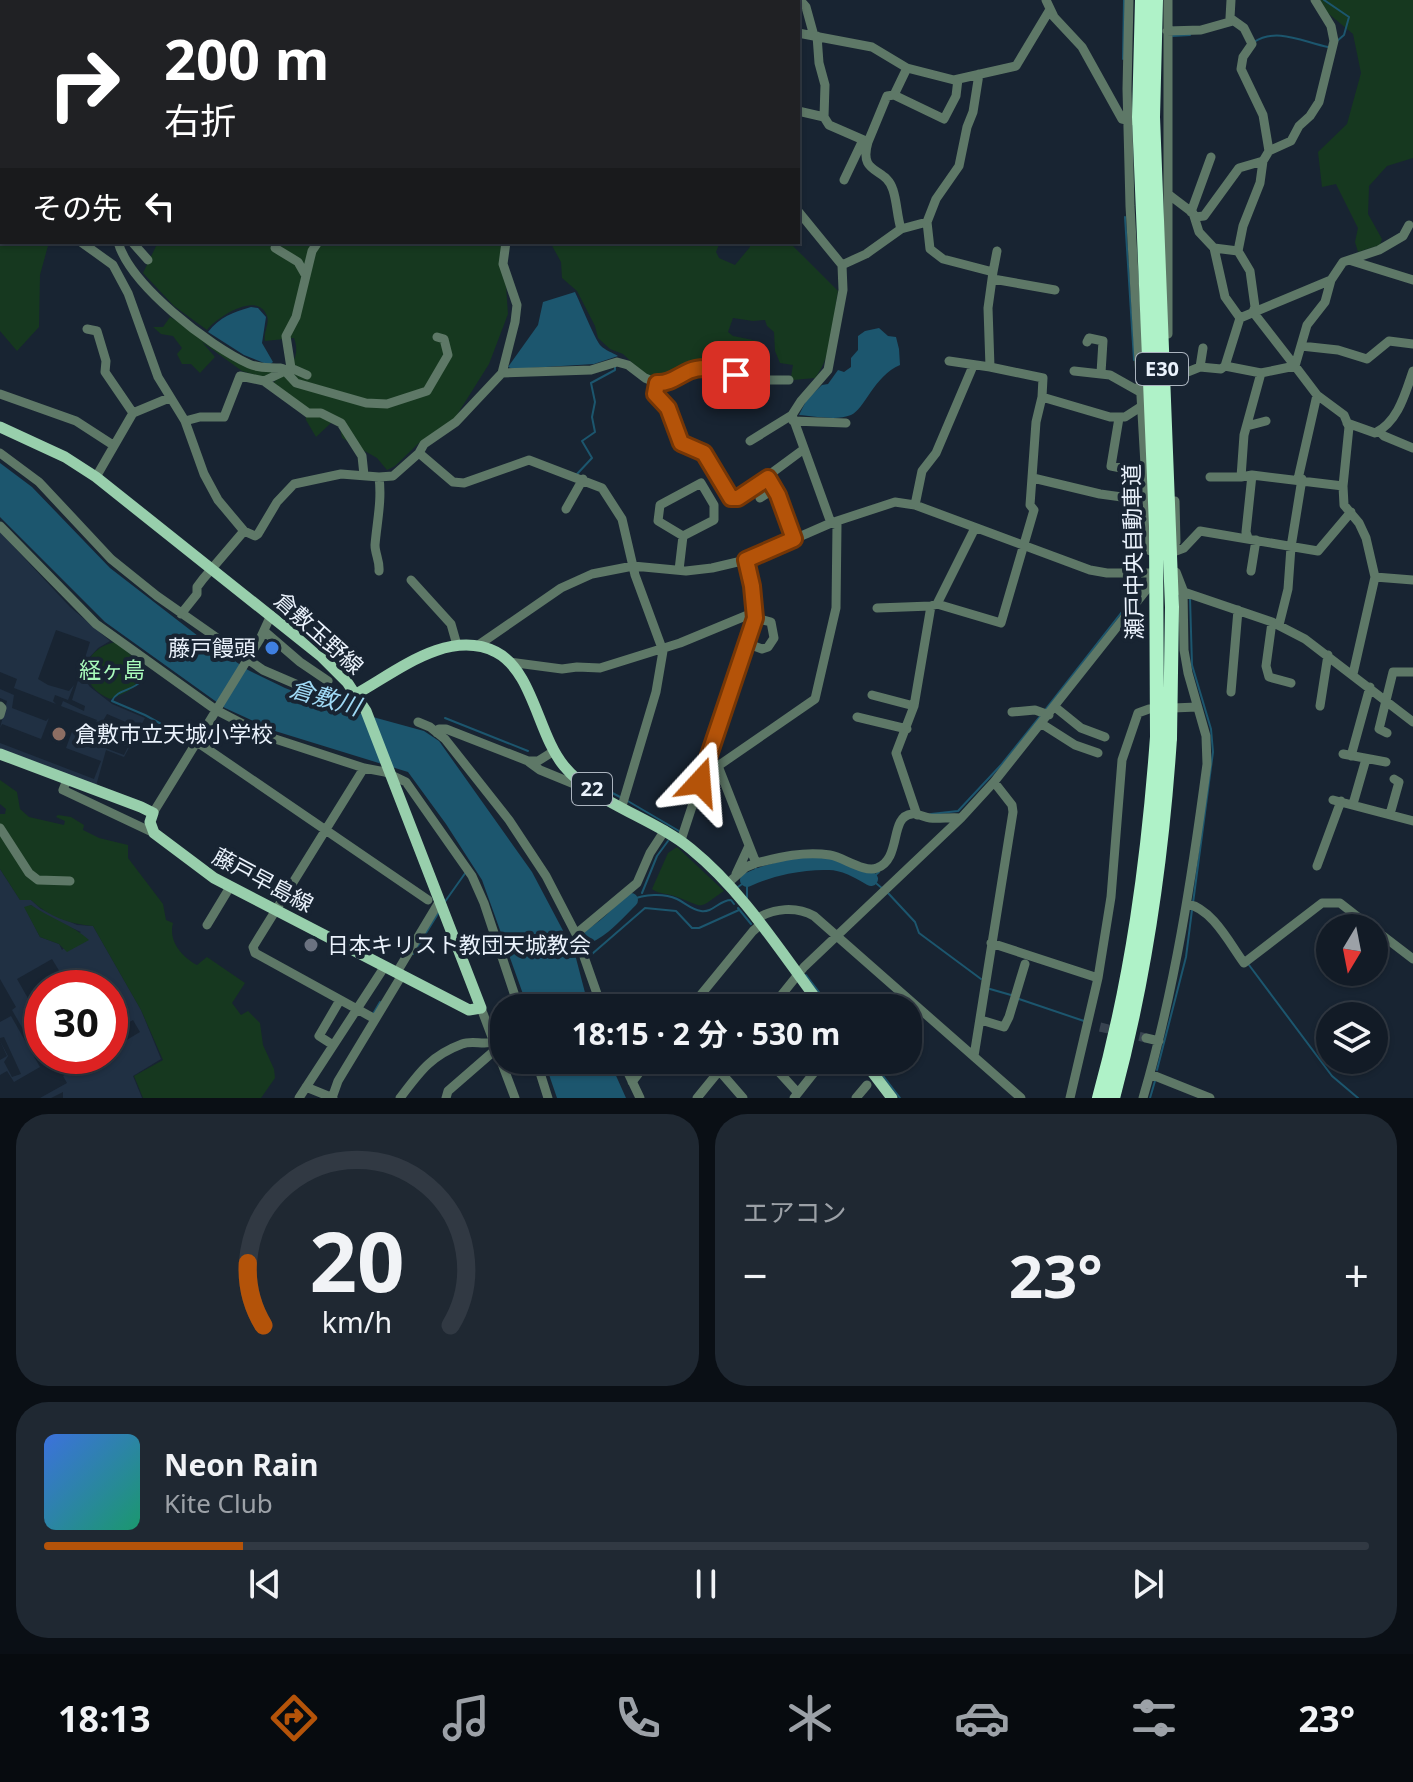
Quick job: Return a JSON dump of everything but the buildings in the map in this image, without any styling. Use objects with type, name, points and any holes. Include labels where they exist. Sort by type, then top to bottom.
[{"type":"highway","name":"瀬戸中央自動車道","points":[[1113,1098],[1149,940],[1165,813],[1139,131],[1142,0]]},
{"type":"highway","name":"瀬戸中央自動車道","points":[[1099,1098],[1136,937],[1164,738],[1172,607],[1153,132],[1156,0]]},
{"type":"main road","name":"倉敷玉野線","points":[[0,427],[65,457],[96,477],[322,657],[356,694],[426,655],[457,645],[477,646],[496,652],[509,662]]},
{"type":"main road","name":"22","points":[[509,662],[523,682],[554,751],[571,774],[598,793],[623,802],[665,830],[682,836],[731,881],[812,994]]},
{"type":"main road","points":[[356,694],[366,711],[437,904],[481,1008]]},
{"type":"main road","points":[[0,754],[153,813],[150,822],[154,833]]},
{"type":"main road","name":"藤戸早島線","points":[[154,833],[197,868],[230,887],[469,1010],[481,1008]]},
{"type":"main road","points":[[874,1074],[892,1098]]},
{"type":"street","points":[[800,0],[806,7],[815,36],[825,85],[824,117],[829,125],[866,141]]},
{"type":"street","points":[[1046,0],[1049,11],[1077,39],[1122,119],[1166,122]]},
{"type":"street","points":[[782,994],[797,975],[961,818],[994,782],[1042,724],[1048,711],[1151,579],[1134,279],[1128,121],[1129,0]]},
{"type":"street","points":[[1143,1098],[1191,905],[1207,764],[1206,736],[1184,650],[1183,590],[1176,574],[1166,122],[1168,0]]},
{"type":"street","points":[[1231,0],[1230,18],[1244,28],[1252,44],[1243,57],[1241,69],[1263,115],[1269,151]]},
{"type":"street","points":[[1253,312],[1250,271],[1238,251],[1243,226],[1269,151],[1291,141],[1319,102],[1334,41],[1331,26],[1315,0]]},
{"type":"street","points":[[800,33],[872,47],[907,68],[958,79],[1016,66],[1049,11]]},
{"type":"street","points":[[1167,31],[1201,30],[1233,21]]},
{"type":"street","points":[[894,95],[907,68]]},
{"type":"street","points":[[979,74],[959,166],[936,199],[927,222],[933,253],[993,276],[1055,290]]},
{"type":"street","points":[[844,180],[887,96],[894,95],[944,119],[956,96],[958,79]]},
{"type":"street","points":[[800,111],[824,117]]},
{"type":"street","points":[[866,141],[867,164],[890,184],[901,229]]},
{"type":"street","points":[[1211,157],[1193,214],[1199,232],[1214,248],[1225,297],[1240,318]]},
{"type":"street","points":[[1168,194],[1193,214],[1204,216],[1239,168],[1263,161]]},
{"type":"street","points":[[750,441],[792,418],[801,401],[828,370],[843,290],[842,265],[800,213]]},
{"type":"street","points":[[842,265],[866,254],[901,229],[927,222]]},
{"type":"street","points":[[1295,366],[1307,325],[1325,302],[1331,280],[1343,262],[1408,237],[1409,225]]},
{"type":"street","points":[[84,244],[113,265],[128,293],[158,377],[185,421],[204,474],[218,500],[244,531],[255,536],[277,502],[294,484],[341,474],[393,476],[419,453],[424,444],[456,422],[502,373],[517,305],[503,264],[506,244]]},
{"type":"street","points":[[119,244],[123,256],[171,312],[209,339],[248,363],[307,375]]},
{"type":"street","points":[[134,244],[148,260]]},
{"type":"street","points":[[317,244],[312,251],[296,317],[286,336],[288,370],[296,383],[366,403],[387,404],[427,391],[448,355],[444,339],[437,337]]},
{"type":"street","points":[[275,248],[298,262],[306,276]]},
{"type":"street","points":[[1214,248],[1238,251]]},
{"type":"street","points":[[990,367],[988,308],[997,251]]},
{"type":"street","points":[[113,265],[123,256]]},
{"type":"street","points":[[1350,260],[1413,280]]},
{"type":"street","points":[[1225,366],[1240,318],[1331,280]]},
{"type":"street","points":[[1253,312],[1317,395],[1344,415],[1349,427],[1344,505],[1366,538],[1375,577],[1353,674]]},
{"type":"street","points":[[87,329],[97,331],[106,361],[105,372],[133,413]]},
{"type":"street","points":[[1087,342],[1089,338],[1103,341],[1101,373]]},
{"type":"street","points":[[1301,346],[1338,350],[1367,359],[1389,341],[1413,344]]},
{"type":"street","points":[[1200,367],[1203,348]]},
{"type":"street","points":[[877,608],[934,605],[1001,623],[1024,547],[1034,510],[1030,505],[1036,422],[1043,378],[949,361]]},
{"type":"street","points":[[502,373],[591,370],[614,362],[628,365],[657,383],[665,383],[701,368],[726,371],[749,380],[789,380]]},
{"type":"street","points":[[915,505],[922,471],[936,453],[973,366]]},
{"type":"street","points":[[1170,379],[1200,367],[1221,369],[1225,366],[1261,373],[1295,366]]},
{"type":"street","points":[[264,381],[288,370]]},
{"type":"street","points":[[1074,371],[1101,373],[1122,380],[1142,393]]},
{"type":"street","points":[[1347,423],[1380,432],[1398,412],[1413,371]]},
{"type":"street","points":[[1241,477],[1244,435],[1261,373]]},
{"type":"street","points":[[185,421],[200,417],[224,417],[240,376],[264,381],[308,413],[321,413],[341,423],[362,456],[364,475]]},
{"type":"street","points":[[657,383],[655,394],[668,408],[681,443],[704,453],[731,498],[738,498],[768,478],[804,449]]},
{"type":"street","points":[[0,394],[76,421],[113,445]]},
{"type":"street","points":[[1291,683],[1269,677],[1266,666],[1275,624],[1288,589],[1300,479],[1317,395]]},
{"type":"street","points":[[1042,397],[1100,416],[1119,418],[1142,406]]},
{"type":"street","points":[[96,477],[133,413],[169,398]]},
{"type":"street","points":[[792,418],[846,423]]},
{"type":"street","points":[[792,418],[831,523]]},
{"type":"street","points":[[1119,418],[1111,466],[1126,469]]},
{"type":"street","points":[[1247,426],[1266,421]]},
{"type":"street","points":[[1380,432],[1413,448]]},
{"type":"street","points":[[0,453],[39,482],[120,568],[181,614],[246,661],[321,695],[328,681],[264,631]]},
{"type":"street","points":[[419,453],[456,483],[464,483],[525,460],[602,488],[622,519],[633,566],[664,653],[656,692],[623,802]]},
{"type":"street","points":[[1210,477],[1252,475],[1343,486]]},
{"type":"street","points":[[1251,571],[1252,539],[1246,532],[1252,475]]},
{"type":"street","points":[[379,477],[382,501],[375,549],[379,571]]},
{"type":"street","points":[[768,478],[794,539]]},
{"type":"street","points":[[1033,478],[1100,494],[1175,504]]},
{"type":"street","points":[[566,509],[582,481]]},
{"type":"street","points":[[701,483],[714,505],[714,520],[683,536],[658,521],[660,505],[701,483]]},
{"type":"street","points":[[760,498],[774,489]]},
{"type":"street","points":[[477,646],[561,588],[592,574],[633,566],[679,570],[712,568],[746,560],[831,523],[895,502],[915,505],[1024,547],[1107,573],[1151,579],[1168,590],[1183,590],[1275,624],[1328,655],[1413,722]]},
{"type":"street","points":[[1176,551],[1184,548],[1200,531],[1318,551],[1351,512]]},
{"type":"street","points":[[712,760],[815,699],[836,608],[837,525],[831,523]]},
{"type":"street","points":[[0,526],[96,624],[217,709],[266,736],[364,768],[390,773],[406,782],[467,866],[484,903],[514,994]]},
{"type":"street","points":[[917,815],[896,753],[914,706],[934,605],[975,528]]},
{"type":"street","points":[[181,614],[197,594],[197,587],[244,531]]},
{"type":"street","points":[[679,570],[683,536]]},
{"type":"street","points":[[682,836],[712,760],[755,615],[746,560]]},
{"type":"street","points":[[1375,577],[1413,580]]},
{"type":"street","points":[[411,580],[451,624],[457,645]]},
{"type":"street","points":[[1231,692],[1238,610]]},
{"type":"street","points":[[153,813],[271,615]]},
{"type":"street","points":[[509,662],[562,669],[600,668],[755,615],[771,622],[774,638],[768,647],[762,649],[746,643]]},
{"type":"street","points":[[1320,706],[1328,655]]},
{"type":"street","points":[[1387,733],[1379,729],[1393,672],[1413,672]]},
{"type":"street","points":[[1370,687],[1347,755],[1386,762]]},
{"type":"street","points":[[872,695],[914,706]]},
{"type":"street","points":[[0,706],[0,715]]},
{"type":"street","points":[[1070,1098],[1098,978],[1117,846],[1122,760],[1138,713],[1149,709],[1197,707]]},
{"type":"street","points":[[1012,712],[1048,711],[1105,737]]},
{"type":"street","points":[[857,717],[907,729]]},
{"type":"street","points":[[418,722],[445,739],[527,847],[576,934],[597,994]]},
{"type":"street","points":[[1042,724],[1075,745],[1098,753]]},
{"type":"street","points":[[437,733],[439,729],[446,729],[598,793]]},
{"type":"street","points":[[197,742],[437,904],[330,1097],[306,1087]]},
{"type":"street","points":[[528,761],[538,761],[554,751]]},
{"type":"street","points":[[1353,804],[1366,759]]},
{"type":"street","points":[[712,760],[756,863]]},
{"type":"street","points":[[364,768],[253,947],[255,953],[373,1018]]},
{"type":"street","points":[[1390,814],[1399,782],[1394,779]]},
{"type":"street","points":[[67,780],[63,790],[154,833]]},
{"type":"street","points":[[974,1056],[1013,812],[1012,805],[994,782]]},
{"type":"street","points":[[1317,866],[1337,800],[1413,821]]},
{"type":"street","points":[[731,881],[756,863],[816,853],[844,858],[868,869],[877,868],[892,855],[901,821],[913,813],[961,818]]},
{"type":"street","points":[[0,828],[29,873],[38,880],[70,881]]},
{"type":"street","points":[[576,934],[637,883],[650,853],[665,830]]},
{"type":"street","points":[[731,881],[748,848]]},
{"type":"street","points":[[207,925],[230,887]]},
{"type":"street","points":[[1191,905],[1219,928],[1244,963],[1322,903],[1340,903],[1354,914]]},
{"type":"street","points":[[701,994],[760,919],[791,909],[804,911],[1021,1098]]},
{"type":"street","points":[[1388,940],[1413,959]]},
{"type":"street","points":[[991,943],[1098,978]]},
{"type":"street","points":[[981,1020],[1004,1027],[1025,964]]},
{"type":"street","points":[[299,1098],[385,966]]},
{"type":"street","points":[[333,1045],[319,1036],[340,1000]]},
{"type":"street","points":[[481,1008],[490,1033]]},
{"type":"street","points":[[1088,1024],[1100,1027]]},
{"type":"street","points":[[1146,1038],[1159,1041]]},
{"type":"street","points":[[400,1098],[427,1062],[465,1042],[490,1044]]},
{"type":"street","points":[[446,1098],[448,1091],[490,1054]]},
{"type":"street","points":[[506,1074],[515,1098]]},
{"type":"street","points":[[540,1074],[548,1098]]},
{"type":"street","points":[[628,1074],[640,1098]]},
{"type":"street","points":[[632,1082],[638,1074]]},
{"type":"street","points":[[697,1098],[717,1074]]},
{"type":"street","points":[[722,1074],[743,1098]]},
{"type":"street","points":[[779,1074],[796,1096],[813,1074]]},
{"type":"street","points":[[1150,1074],[1210,1098]]},
{"type":"street","points":[[856,1098],[867,1085]]},
{"type":"shaded area","points":[[575,292],[599,343],[618,356],[594,364],[508,367],[538,325],[543,302]]},
{"type":"shaded area","points":[[251,307],[258,308],[266,317],[262,343],[273,362],[269,365],[244,355],[208,332],[227,316]]},
{"type":"shaded area","points":[[879,328],[888,336],[896,337],[900,365],[876,384],[851,415],[832,418],[799,415],[807,399],[822,385],[828,384],[838,370],[844,372],[851,367],[851,358],[858,350],[858,336]]},
{"type":"shaded area","points":[[0,463],[32,487],[110,568],[248,670],[329,705],[424,731],[439,741],[532,872],[568,940],[571,939],[585,994],[523,994],[482,880],[408,772],[275,731],[225,708],[105,622],[0,517]]},
{"type":"shaded area","points":[[0,532],[70,607],[110,641],[87,660],[85,680],[90,687],[112,704],[145,718],[124,757],[106,750],[96,786],[0,751],[0,743],[94,779],[101,761],[66,748],[73,729],[91,736],[89,742],[124,755],[128,747],[124,745],[125,742],[101,733],[103,727],[123,734],[128,723],[107,714],[97,731],[93,729],[97,720],[61,706],[63,701],[84,711],[85,706],[72,700],[90,642],[56,630],[38,679],[69,691],[74,685],[68,700],[55,695],[53,701],[56,704],[14,688],[17,679],[0,672]]},
{"type":"shaded area","points":[[0,689],[14,695],[12,708],[46,721],[49,718],[41,739],[2,724],[0,728],[7,701],[0,698]]},
{"type":"shaded area","points":[[0,869],[20,900],[31,900],[41,909],[77,925],[93,926],[118,970],[59,970],[52,959],[33,970],[24,970],[24,975],[17,979],[24,991],[24,1031],[12,1010],[16,1007],[0,979]],"holes":[[[31,905],[45,916],[81,932],[62,950],[59,944],[40,937],[25,908]]]},
{"type":"shaded area","points":[[128,987],[161,1059],[133,1076],[142,1098],[63,1098],[63,1092],[51,1098],[40,1098],[67,1083],[63,1076],[66,1074],[128,1074],[128,1039],[140,1032],[133,1020],[128,1023]]},
{"type":"shaded area","points":[[11,1016],[24,1039],[24,1074],[28,1074],[14,1082],[7,1071],[0,1075],[0,1060],[7,1056],[0,1041],[8,1056],[4,1062],[12,1077],[21,1074],[4,1037],[0,1038],[0,1022]]},
{"type":"shaded area","points":[[549,1074],[615,1074],[626,1098],[557,1098]]},
{"type":"green space","points":[[1312,0],[1413,0],[1413,158],[1387,166],[1369,186],[1368,214],[1382,239],[1380,245],[1358,252],[1355,242],[1358,228],[1336,184],[1322,187],[1318,152],[1347,124],[1361,73],[1353,34]]},
{"type":"green space","points":[[0,244],[48,244],[40,275],[39,327],[17,351],[0,331]]},
{"type":"green space","points":[[157,244],[503,244],[508,314],[489,364],[455,418],[387,470],[377,458],[342,438],[340,428],[332,422],[316,437],[306,420],[304,405],[273,383],[292,364],[296,346],[294,338],[265,341],[268,319],[262,309],[246,306],[237,309],[207,330],[174,306],[143,273]]},
{"type":"green space","points":[[551,244],[719,244],[716,252],[719,258],[735,265],[750,244],[791,244],[838,291],[825,359],[815,378],[793,380],[793,365],[780,363],[775,351],[774,332],[765,320],[733,318],[728,332],[758,341],[760,378],[721,366],[664,380],[643,373],[623,354],[610,349],[598,338],[577,291],[562,278],[561,262]]},
{"type":"green space","points":[[170,317],[246,366],[274,372],[265,378],[242,371],[202,342],[215,357],[200,373],[191,364],[182,364],[177,354],[182,348],[173,336],[161,334],[153,327],[163,327]]},
{"type":"green space","name":"経ヶ島","points":[[115,642],[135,659],[142,674],[135,687],[110,699],[92,685],[87,677],[87,668],[95,652]]},
{"type":"green space","points":[[0,780],[17,792],[20,809],[29,817],[64,825],[65,821],[56,817],[71,817],[84,825],[83,830],[99,838],[128,845],[128,858],[163,904],[166,920],[173,923],[174,942],[181,953],[197,965],[207,957],[245,983],[232,1003],[241,1015],[248,1011],[260,1023],[263,1045],[274,1069],[275,1078],[261,1098],[143,1098],[134,1076],[163,1060],[128,987],[128,970],[118,970],[93,926],[60,919],[31,900],[20,900],[0,869],[0,814],[5,814],[6,809],[0,804]]},
{"type":"green space","points":[[677,847],[724,891],[701,905],[652,889],[668,853]]},
{"type":"green space","points":[[31,905],[89,940],[67,952],[59,944],[40,937],[24,907]]},
{"type":"waterway","points":[[1123,59],[1124,0]]},
{"type":"waterway","points":[[1324,0],[1349,17],[1344,35],[1337,41]]},
{"type":"waterway","points":[[1173,36],[1190,35]]},
{"type":"waterway","points":[[1254,42],[1281,36],[1328,47]]},
{"type":"waterway","points":[[1125,217],[1134,360]]},
{"type":"waterway","points":[[577,474],[592,458],[582,441],[595,432],[592,417],[595,402],[591,383],[615,370],[615,367]]},
{"type":"waterway","points":[[1045,710],[1143,585]]},
{"type":"waterway","points":[[1190,598],[1192,665],[1211,729],[1213,752],[1193,903]]},
{"type":"waterway","points":[[136,658],[143,668],[141,681],[112,701],[192,741]]},
{"type":"waterway","points":[[931,814],[958,811],[1001,765],[1041,715]]},
{"type":"waterway","points":[[445,718],[528,751]]},
{"type":"waterway","points":[[603,788],[620,797]]},
{"type":"waterway","points":[[626,800],[679,831]]},
{"type":"waterway","points":[[642,893],[657,856],[668,841]]},
{"type":"waterway","points":[[747,880],[776,870],[819,863],[835,863],[871,879]]},
{"type":"waterway","points":[[756,869],[758,875]]},
{"type":"waterway","points":[[444,903],[466,872]]},
{"type":"waterway","points":[[879,872],[871,879],[883,889]]},
{"type":"waterway","points":[[747,880],[747,898]]},
{"type":"waterway","points":[[738,887],[746,881]]},
{"type":"waterway","points":[[888,893],[915,922],[919,933],[981,979]]},
{"type":"waterway","points":[[631,900],[648,895],[666,896],[701,911],[731,900],[734,904]]},
{"type":"waterway","points":[[581,939],[602,928],[631,900]]},
{"type":"waterway","points":[[592,954],[645,908],[676,911],[692,928],[699,928],[739,910]]},
{"type":"waterway","points":[[738,908],[751,924]]},
{"type":"waterway","points":[[1157,1070],[1186,957],[1192,910]]},
{"type":"waterway","points":[[413,954],[439,912]]},
{"type":"waterway","points":[[1249,965],[1332,1076],[1358,1098]]},
{"type":"waterway","points":[[806,975],[820,994]]},
{"type":"waterway","points":[[990,989],[1011,995]]},
{"type":"waterway","points":[[1019,999],[1084,1021]]},
{"type":"waterway","points":[[373,1014],[380,1002]]},
{"type":"waterway","points":[[882,1074],[900,1098]]},
{"type":"waterway","points":[[1150,1098],[1155,1081]]},
{"type":"tunnel","points":[[1100,1027],[1146,1038]]},
{"type":"place","name":"藤戸饅頭","points":[[272,648]]},
{"type":"place","name":"倉敷市立天城小学校","points":[[59,734]]},
{"type":"place","name":"日本キリスト教団天城教会","points":[[311,945]]},
{"type":"route","points":[[700,782],[755,618],[746,560],[794,539],[778,495],[768,478],[738,498],[731,498],[704,453],[681,443],[668,408],[655,394],[657,383],[665,383],[691,370],[713,369],[736,375]]},
{"type":"water label","name":"倉敷川","points":[[325,698]]}]
